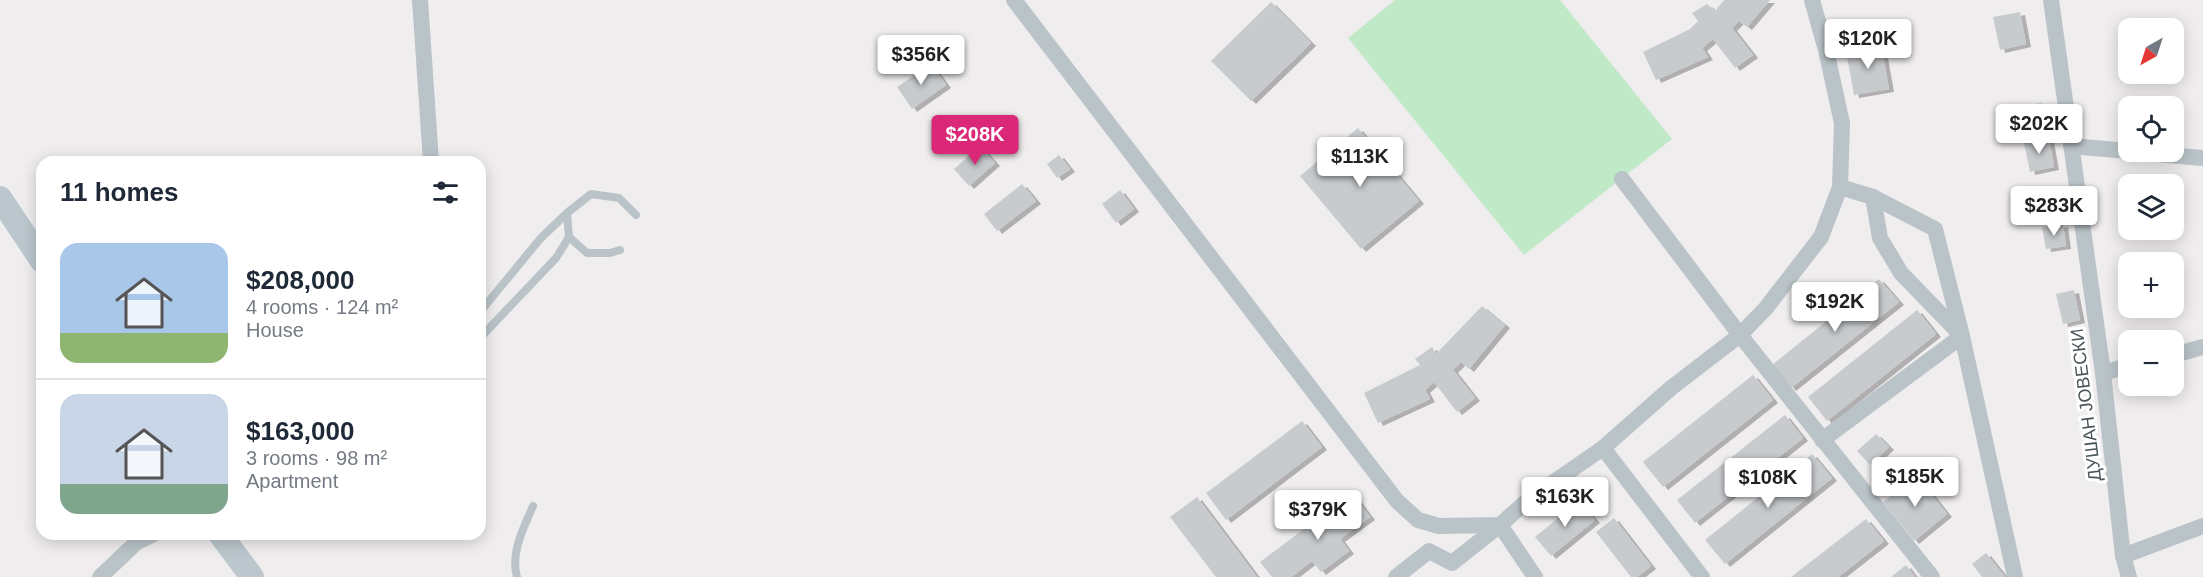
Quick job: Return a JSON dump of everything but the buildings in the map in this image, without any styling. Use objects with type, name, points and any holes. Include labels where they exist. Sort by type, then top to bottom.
[{"type":"main road","points":[[0,198],[36,252]]},
{"type":"main road","points":[[224,540],[252,577]]},
{"type":"street","points":[[420,0],[431,156]]},
{"type":"street","points":[[1014,0],[1397,501],[1418,520],[1439,526],[1500,525]]},
{"type":"street","points":[[1396,577],[1428,551],[1452,563],[1528,500],[1603,448],[1671,388],[1740,335],[1766,309],[1821,237],[1840,187],[1842,123],[1812,0]]},
{"type":"street","name":"ДУШАН ЈОВЕСКИ","points":[[2051,0],[2103,373],[2123,556],[2129,577]]},
{"type":"street","points":[[2071,146],[2118,150]]},
{"type":"street","points":[[2184,156],[2203,158]]},
{"type":"street","points":[[1622,178],[1740,335],[1932,577]]},
{"type":"street","points":[[1840,187],[1873,197],[1935,230],[1962,336],[2015,577]]},
{"type":"street","points":[[1873,197],[1880,238],[1901,273],[1962,336]]},
{"type":"street","points":[[1822,440],[1962,336]]},
{"type":"street","points":[[2184,352],[2203,347]]},
{"type":"street","points":[[2103,373],[2118,369]]},
{"type":"street","points":[[1603,448],[1702,577]]},
{"type":"street","points":[[1500,525],[1535,577]]},
{"type":"street","points":[[2123,556],[2203,526]]},
{"type":"street","points":[[99,577],[142,540]]},
{"type":"lane","points":[[486,305],[540,239],[591,194],[619,198],[636,215]]},
{"type":"lane","points":[[486,332],[556,258],[569,237],[567,213]]},
{"type":"lane","points":[[569,237],[587,253],[610,254],[620,250]]},
{"type":"lane","points":[[517,577],[514,568],[520,534],[533,506]]},
{"type":"green space","points":[[1395,0],[1560,0],[1672,139],[1524,255],[1348,38]]}]
